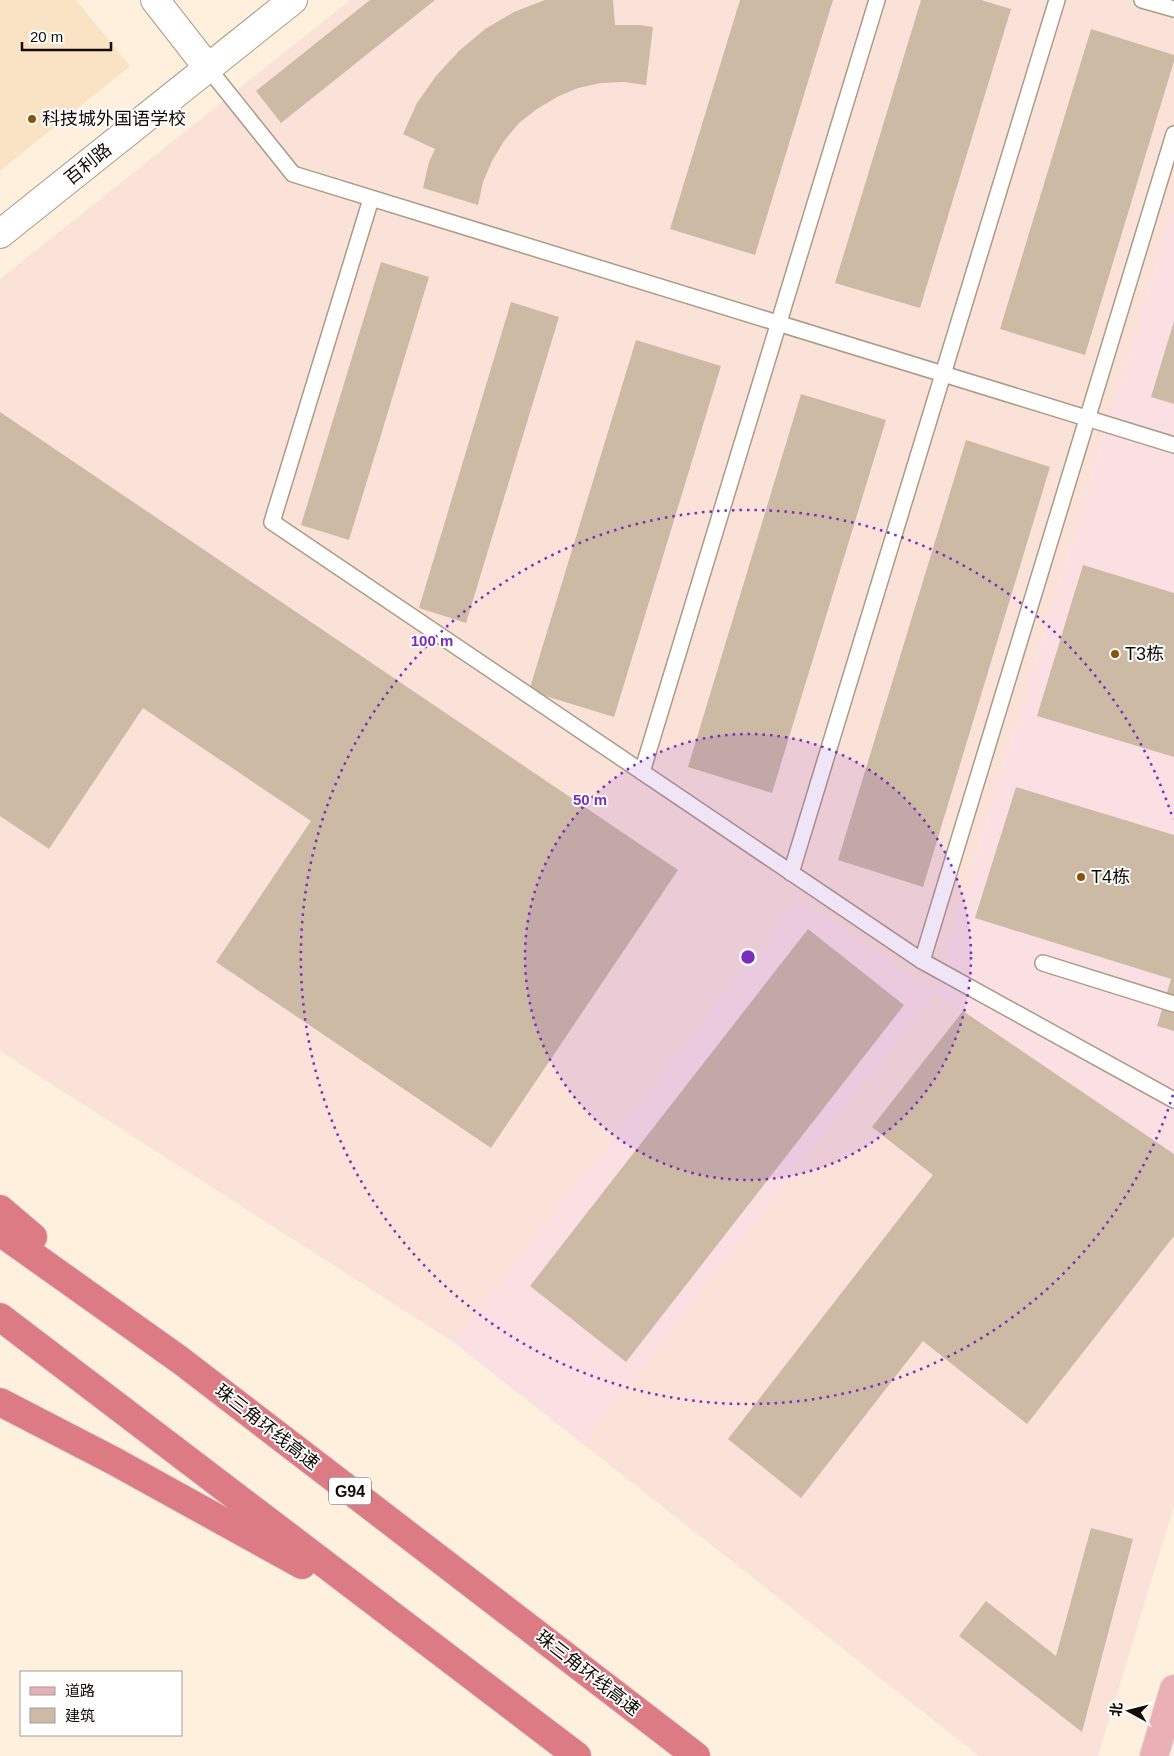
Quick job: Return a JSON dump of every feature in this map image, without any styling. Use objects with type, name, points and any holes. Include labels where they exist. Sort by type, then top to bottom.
[{"type":"highway","points":[[0,1209],[180,1360]]},
{"type":"highway","name":"珠三角环线高速","points":[[0,1232],[180,1360],[696,1756]]},
{"type":"highway","points":[[0,1317],[577,1756]]},
{"type":"highway","points":[[0,1402],[114,1461],[385,1611]]},
{"type":"main road","points":[[1154,1756],[1174,1688]]},
{"type":"street","points":[[155,0],[208,68]]},
{"type":"street","name":"百利路","points":[[0,234],[293,0]]},
{"type":"lane","points":[[642,772],[877,0]]},
{"type":"lane","points":[[791,873],[1057,0]]},
{"type":"lane","points":[[1142,0],[1174,9]]},
{"type":"lane","points":[[208,68],[293,174],[1174,445]]},
{"type":"lane","points":[[922,961],[1174,134]]},
{"type":"lane","points":[[371,198],[272,522],[922,961],[1174,1100]]},
{"type":"lane","points":[[1043,963],[1174,1004]]},
{"type":"shaded area","name":"科技城外国语学校","points":[[0,0],[76,0],[130,66],[0,171]]},
{"type":"shaded area","points":[[350,0],[1174,0],[1174,208],[935,992],[798,899],[453,1342],[0,1051],[0,279]]},
{"type":"shaded area","points":[[1174,208],[1174,1154],[935,992]]},
{"type":"shaded area","points":[[798,899],[935,992],[583,1444],[453,1342]]},
{"type":"shaded area","points":[[935,992],[1174,1154],[1174,1506],[1098,1756],[979,1756],[583,1444]]},
{"type":"building","points":[[370,0],[435,0],[281,123],[256,91]]},
{"type":"building","points":[[545,0],[613,0],[615,25],[653,27],[646,85],[624,82],[601,83],[578,88],[557,97],[537,109],[519,123],[504,141],[492,161],[483,182],[478,205],[423,188],[429,162],[435,149],[403,134],[417,103],[436,76],[459,51],[485,29],[514,12]]},
{"type":"building","points":[[740,0],[833,0],[755,255],[670,229]]},
{"type":"building","points":[[921,0],[981,0],[1011,9],[920,308],[835,283]]},
{"type":"building","points":[[1091,29],[1174,55],[1174,61],[1085,355],[1000,329]]},
{"type":"building","points":[[381,262],[429,277],[349,540],[301,525]]},
{"type":"building","points":[[511,302],[559,317],[466,623],[419,608]]},
{"type":"building","points":[[1174,321],[1174,404],[1151,397]]},
{"type":"building","points":[[636,340],[721,366],[614,717],[529,691]]},
{"type":"building","points":[[801,394],[886,420],[772,793],[688,767]]},
{"type":"building","points":[[0,412],[678,870],[491,1148],[216,962],[311,821],[143,708],[49,849],[0,816]]},
{"type":"building","points":[[966,440],[1050,467],[923,887],[838,860]]},
{"type":"building","name":"T3栋","points":[[1083,565],[1174,593],[1174,757],[1037,716]]},
{"type":"building","name":"T4栋","points":[[1016,787],[1174,835],[1174,1031],[1157,1026],[1171,979],[975,918]]},
{"type":"building","points":[[808,929],[904,1005],[626,1362],[530,1286]]},
{"type":"building","points":[[963,1011],[1174,1154],[1174,1236],[1027,1424],[923,1341],[801,1498],[728,1439],[933,1175],[872,1127]]},
{"type":"building","points":[[1091,1528],[1133,1539],[1082,1732],[959,1636],[986,1601],[1056,1656]]},
{"type":"place","name":"科技城外国语学校","points":[[32,119]]},
{"type":"place","name":"T3栋","points":[[1115,654]]},
{"type":"place","name":"T4栋","points":[[1081,877]]}]
